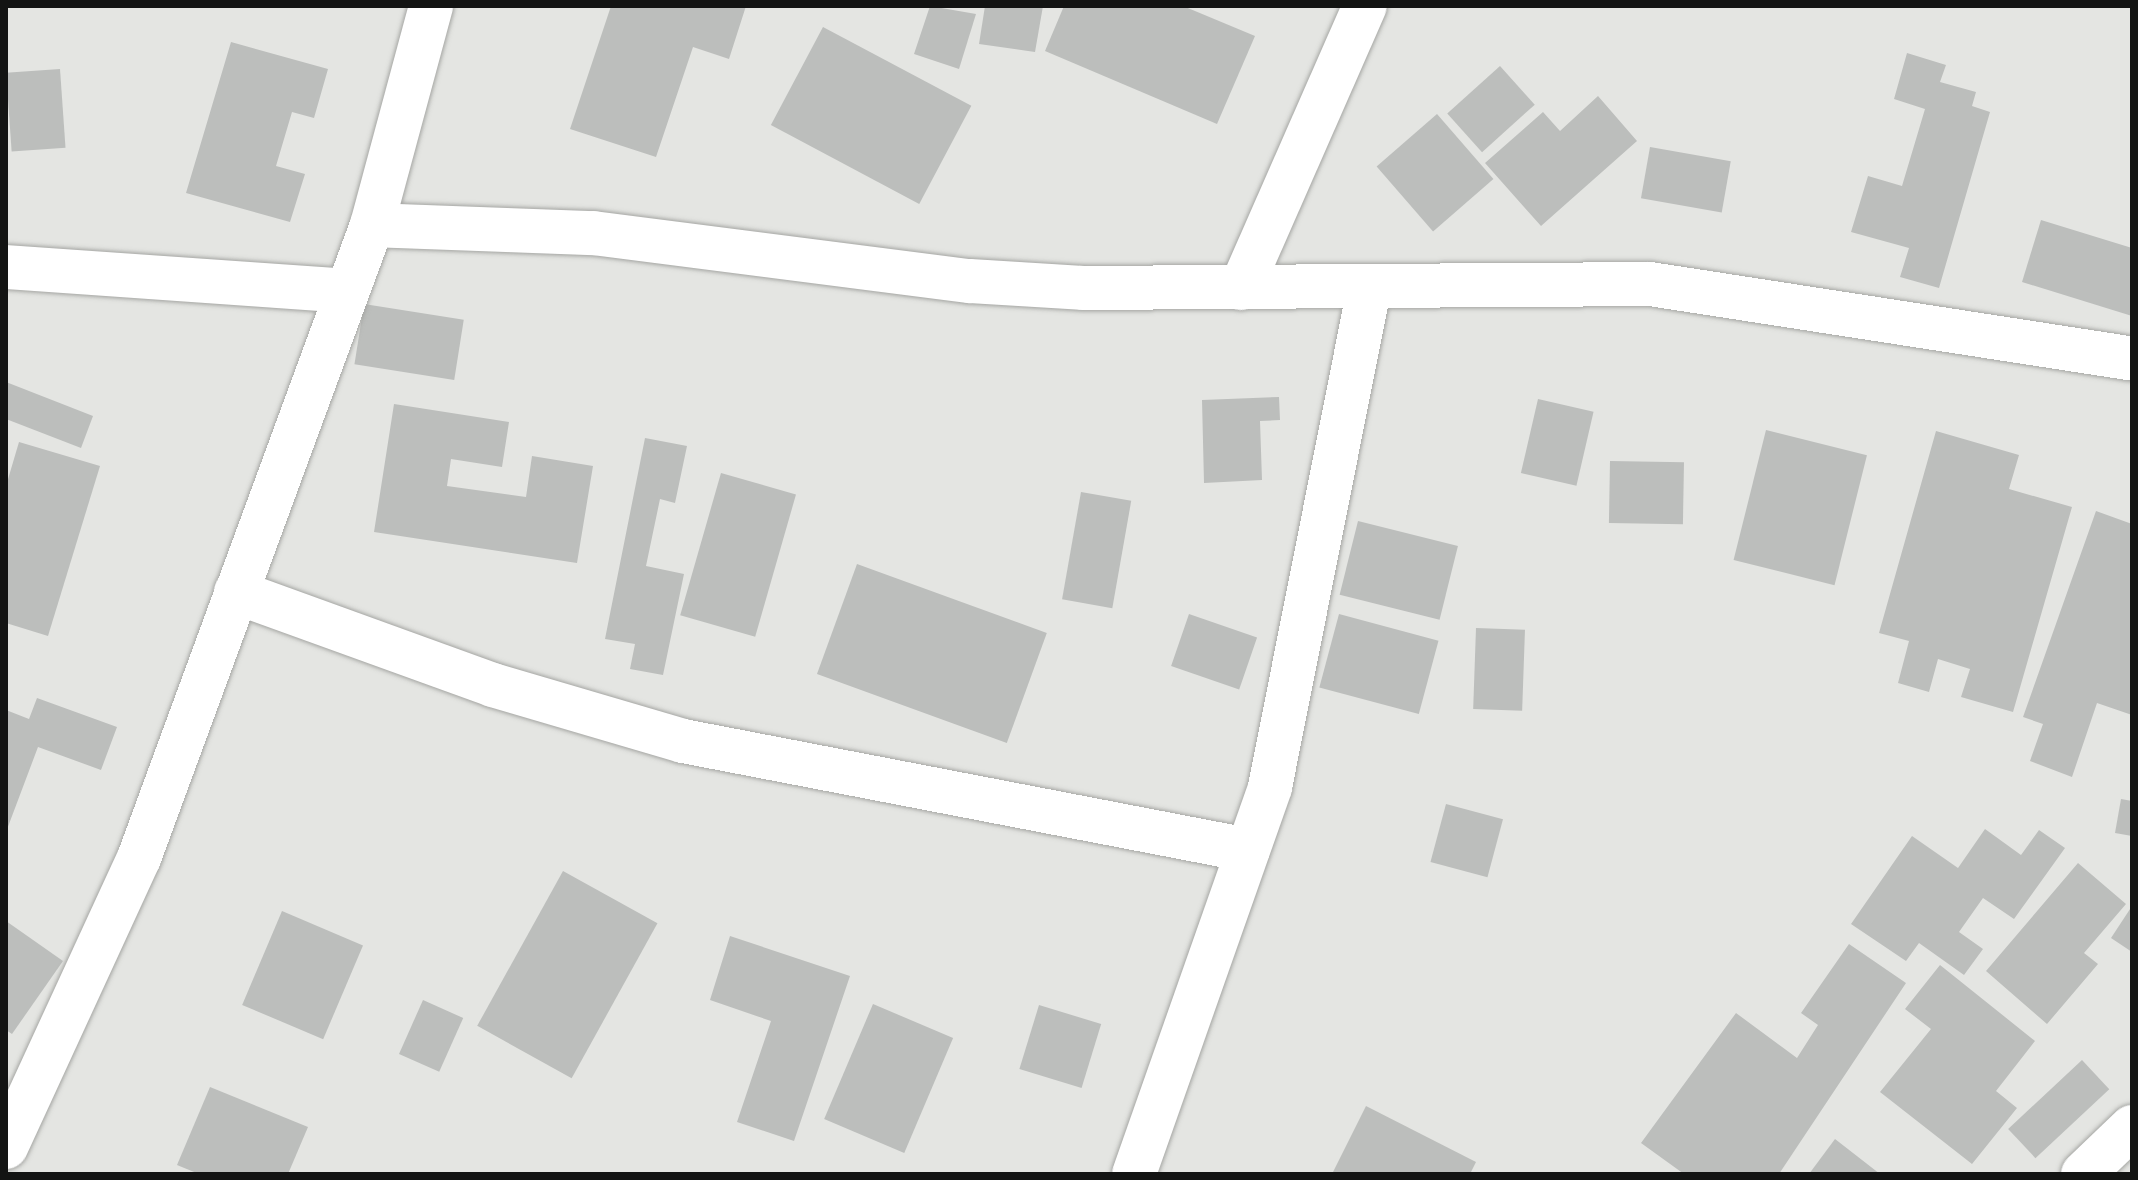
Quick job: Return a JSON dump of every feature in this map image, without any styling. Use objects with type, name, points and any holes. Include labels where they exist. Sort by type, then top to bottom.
[{"type":"street","points":[[6,1147],[139,858],[345,291],[372,225],[431,6]]},
{"type":"street","points":[[1241,288],[1365,6]]},
{"type":"street","points":[[372,225],[593,233],[970,281],[1369,289],[1650,284],[2132,359]]},
{"type":"street","points":[[6,267],[345,291]]},
{"type":"street","points":[[1134,1174],[1270,787],[1314,584],[1369,289]]},
{"type":"street","points":[[236,592],[493,685],[683,741],[1248,850]]},
{"type":"street","points":[[2083,1174],[2132,1127]]},
{"type":"building","points":[[611,6],[746,6],[729,59],[693,47],[656,157],[570,129]]},
{"type":"building","points":[[930,6],[976,14],[959,69],[914,54]]},
{"type":"building","points":[[985,6],[1043,6],[1035,52],[979,44]]},
{"type":"building","points":[[1064,6],[1183,6],[1255,36],[1217,124],[1045,51]]},
{"type":"building","points":[[823,27],[971,106],[919,204],[771,125]]},
{"type":"building","points":[[231,42],[328,69],[314,118],[292,112],[276,166],[305,174],[290,222],[186,193]]},
{"type":"building","points":[[1907,53],[1946,65],[1940,82],[1976,92],[1972,106],[1990,112],[1939,288],[1900,277],[1909,248],[1851,232],[1868,176],[1902,186],[1925,109],[1894,99]]},
{"type":"building","points":[[1500,66],[1535,105],[1482,152],[1447,114]]},
{"type":"building","points":[[60,69],[66,148],[12,152],[6,73]]},
{"type":"building","points":[[1598,96],[1637,141],[1541,226],[1485,163],[1543,112],[1560,131]]},
{"type":"building","points":[[1437,114],[1493,179],[1433,231],[1377,166]]},
{"type":"building","points":[[1650,147],[1731,161],[1722,212],[1641,198]]},
{"type":"building","points":[[2041,220],[2132,248],[2132,316],[2022,282]]},
{"type":"building","points":[[364,304],[464,320],[454,380],[354,364]]},
{"type":"building","points":[[6,382],[93,416],[81,448],[6,419]]},
{"type":"building","points":[[1279,397],[1280,420],[1260,421],[1262,480],[1204,483],[1202,400]]},
{"type":"building","points":[[1538,399],[1594,412],[1576,486],[1521,473]]},
{"type":"building","points":[[394,404],[509,422],[502,467],[451,459],[447,486],[526,497],[532,456],[593,466],[577,563],[374,532]]},
{"type":"building","points":[[1766,430],[1867,455],[1834,585],[1734,560]]},
{"type":"building","points":[[1936,431],[2019,455],[2009,489],[2072,507],[2013,712],[1961,697],[1970,669],[1938,659],[1929,692],[1898,683],[1909,641],[1879,633]]},
{"type":"building","points":[[645,438],[687,446],[675,503],[660,499],[646,566],[684,574],[663,675],[630,669],[635,644],[605,639]]},
{"type":"building","points":[[19,442],[100,466],[48,636],[6,623],[6,486]]},
{"type":"building","points":[[1610,461],[1684,462],[1683,524],[1609,523]]},
{"type":"building","points":[[721,473],[796,494],[755,637],[680,615]]},
{"type":"building","points":[[1081,492],[1131,501],[1112,608],[1062,599]]},
{"type":"building","points":[[2096,511],[2132,524],[2132,715],[2097,703],[2072,777],[2030,761],[2043,724],[2023,717]]},
{"type":"building","points":[[1358,521],[1458,546],[1440,620],[1340,595]]},
{"type":"building","points":[[857,564],[1047,633],[1007,743],[817,674]]},
{"type":"building","points":[[1189,614],[1257,637],[1239,689],[1171,666]]},
{"type":"building","points":[[1339,614],[1438,641],[1419,714],[1319,687]]},
{"type":"building","points":[[1476,628],[1525,630],[1522,711],[1473,709]]},
{"type":"building","points":[[37,698],[117,727],[101,770],[38,747],[6,832],[6,710],[29,719]]},
{"type":"building","points":[[2121,799],[2132,801],[2132,836],[2115,833]]},
{"type":"building","points":[[1446,804],[1503,819],[1487,877],[1430,862]]},
{"type":"building","points":[[1985,829],[2021,855],[2039,830],[2065,848],[2014,919],[1983,898],[1959,932],[1983,949],[1964,975],[1919,943],[1906,961],[1851,924],[1912,836],[1958,868]]},
{"type":"building","points":[[2078,863],[2126,904],[2084,953],[2098,964],[2047,1024],[1986,971]]},
{"type":"building","points":[[563,871],[657,923],[572,1078],[477,1026]]},
{"type":"building","points":[[2132,906],[2132,952],[2111,938]]},
{"type":"building","points":[[282,911],[363,945],[323,1039],[242,1005]]},
{"type":"building","points":[[6,921],[63,961],[12,1034],[6,1030]]},
{"type":"building","points":[[730,936],[850,976],[794,1141],[737,1122],[771,1021],[710,1000]]},
{"type":"building","points":[[1849,944],[1906,983],[1779,1174],[1684,1174],[1641,1143],[1736,1013],[1797,1058],[1818,1025],[1801,1013]]},
{"type":"building","points":[[1940,965],[2035,1041],[1996,1091],[2017,1108],[1972,1164],[1880,1092],[1931,1029],[1905,1009]]},
{"type":"building","points":[[423,1000],[463,1018],[439,1072],[399,1054]]},
{"type":"building","points":[[873,1004],[953,1038],[904,1153],[824,1119]]},
{"type":"building","points":[[1039,1005],[1101,1024],[1082,1088],[1019,1069]]},
{"type":"building","points":[[2082,1060],[2109,1089],[2035,1158],[2008,1129]]},
{"type":"building","points":[[210,1087],[308,1127],[288,1174],[199,1174],[177,1165]]},
{"type":"building","points":[[1366,1106],[1476,1162],[1470,1174],[1332,1174]]},
{"type":"building","points":[[1835,1139],[1880,1174],[1809,1174]]}]
